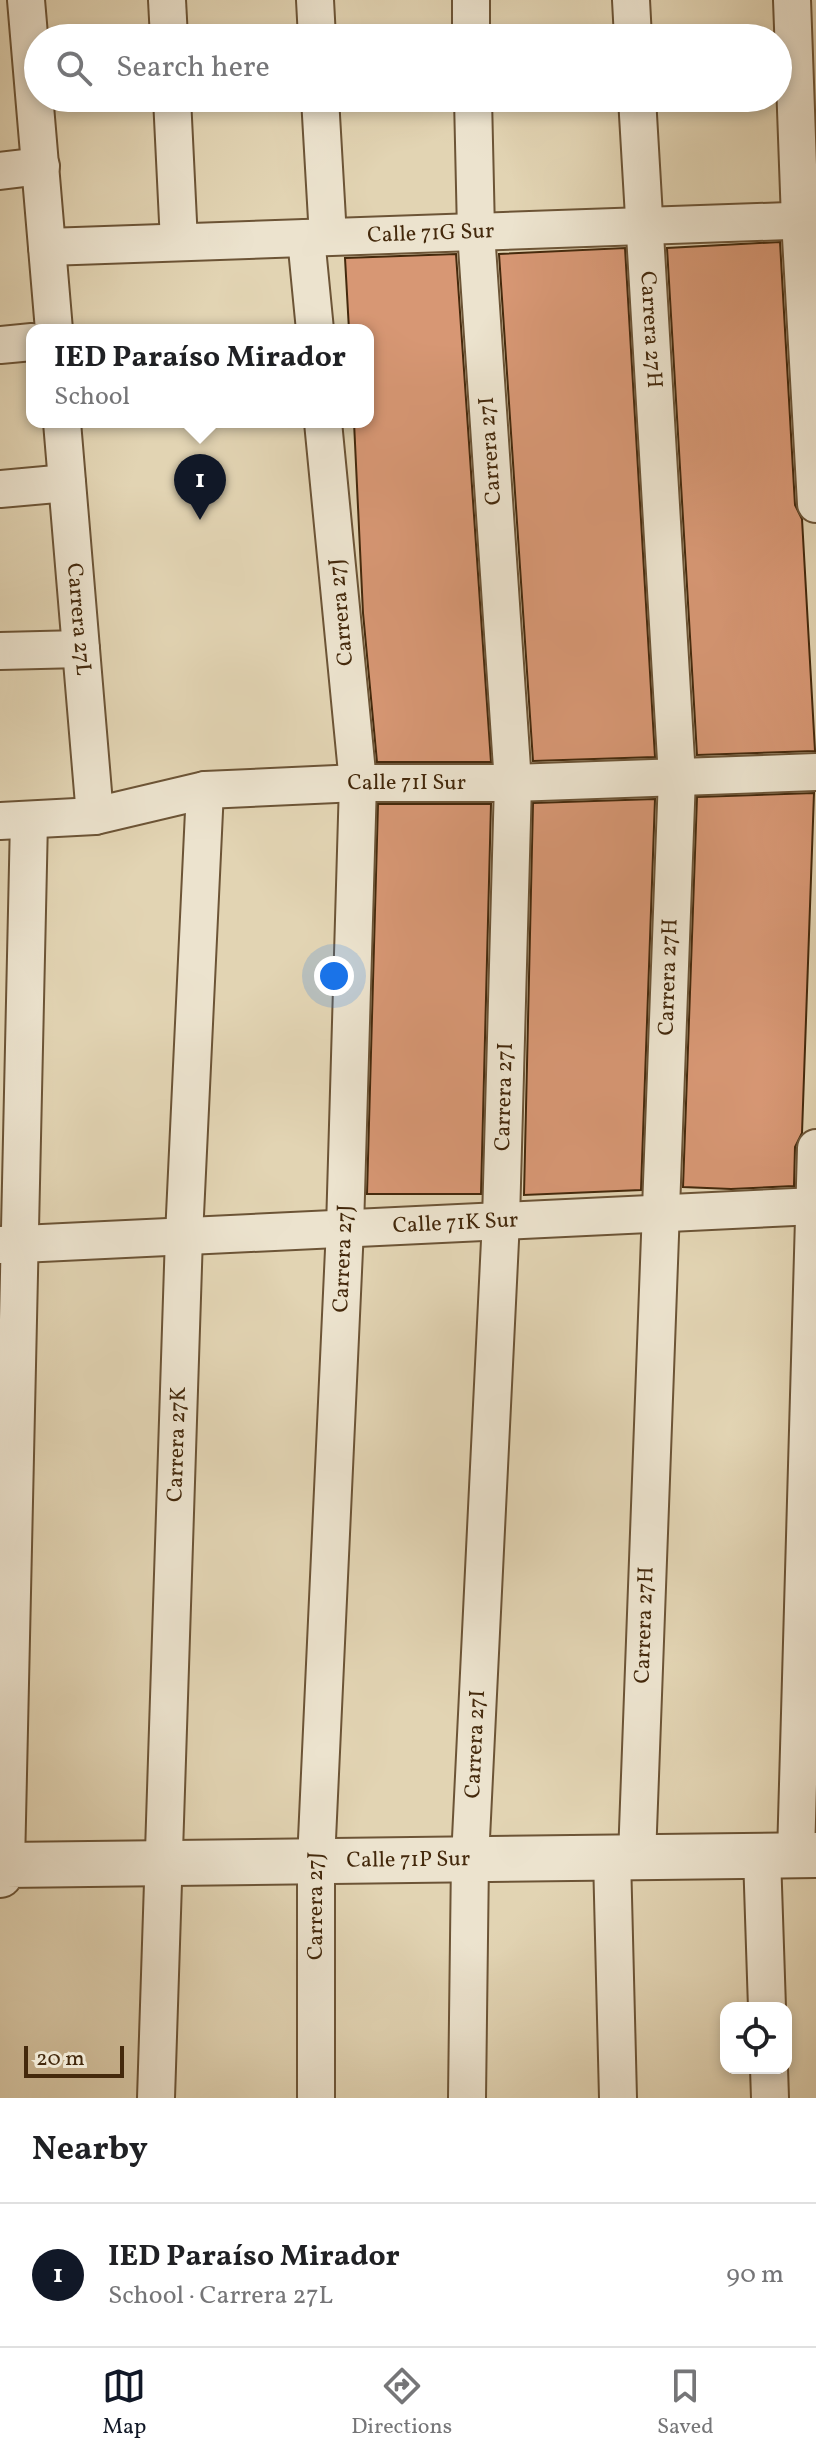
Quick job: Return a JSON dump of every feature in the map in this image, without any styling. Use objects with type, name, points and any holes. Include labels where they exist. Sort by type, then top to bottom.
[{"type":"street","points":[[167,0],[168,24]]},
{"type":"street","points":[[315,0],[316,24]]},
{"type":"street","points":[[471,0],[471,24]]},
{"type":"street","points":[[631,0],[632,24]]},
{"type":"street","points":[[792,0],[808,220],[816,504]]},
{"type":"street","points":[[18,14],[24,54]]},
{"type":"street","points":[[33,112],[41,166],[53,324]]},
{"type":"street","points":[[173,112],[179,242]]},
{"type":"street","points":[[315,324],[320,112]]},
{"type":"street","name":"Carrera 27I","points":[[467,2098],[470,1859],[501,1220],[513,783],[476,232],[473,112]]},
{"type":"street","name":"Carrera 27H","points":[[618,2098],[625,1857],[659,1213],[677,777],[638,112]]},
{"type":"street","points":[[0,171],[41,166]]},
{"type":"street","name":"Calle 71G Sur","points":[[47,247],[808,220]]},
{"type":"street","points":[[0,345],[26,343]]},
{"type":"street","name":"Carrera 27L","points":[[62,428],[95,816]]},
{"type":"street","name":"Carrera 27J","points":[[316,2098],[316,1861],[345,1228],[358,783],[324,428]]},
{"type":"street","points":[[0,489],[67,483]]},
{"type":"street","points":[[0,651],[81,649]]},
{"type":"street","name":"Calle 71I Sur","points":[[14,820],[95,816],[205,790],[358,783],[513,783],[816,772]]},
{"type":"street","name":"Carrera 27K","points":[[156,2098],[184,1236],[205,790]]},
{"type":"street","points":[[2,1868],[14,820]]},
{"type":"street","points":[[768,2002],[791,1855],[816,1148]]},
{"type":"street","name":"Calle 71K Sur","points":[[10,1244],[815,1206]]},
{"type":"street","name":"Calle 71P Sur","points":[[2,1868],[791,1855]]},
{"type":"street","points":[[769,2074],[770,2098]]},
{"type":"building","points":[[780,242],[795,505],[802,519],[815,751],[697,755],[667,248]]},
{"type":"building","points":[[625,248],[655,757],[533,761],[499,254]]},
{"type":"building","points":[[456,254],[491,762],[377,762],[363,613],[354,428],[374,428],[374,324],[349,324],[345,258]]},
{"type":"building","points":[[814,793],[802,1133],[795,1147],[794,1186],[731,1189],[683,1187],[697,797]]},
{"type":"building","points":[[655,799],[641,1190],[524,1195],[533,803]]},
{"type":"building","points":[[378,804],[491,804],[481,1194],[367,1194]]},
{"type":"place","name":"IED Paraíso Mirador","points":[[200,520]]}]
